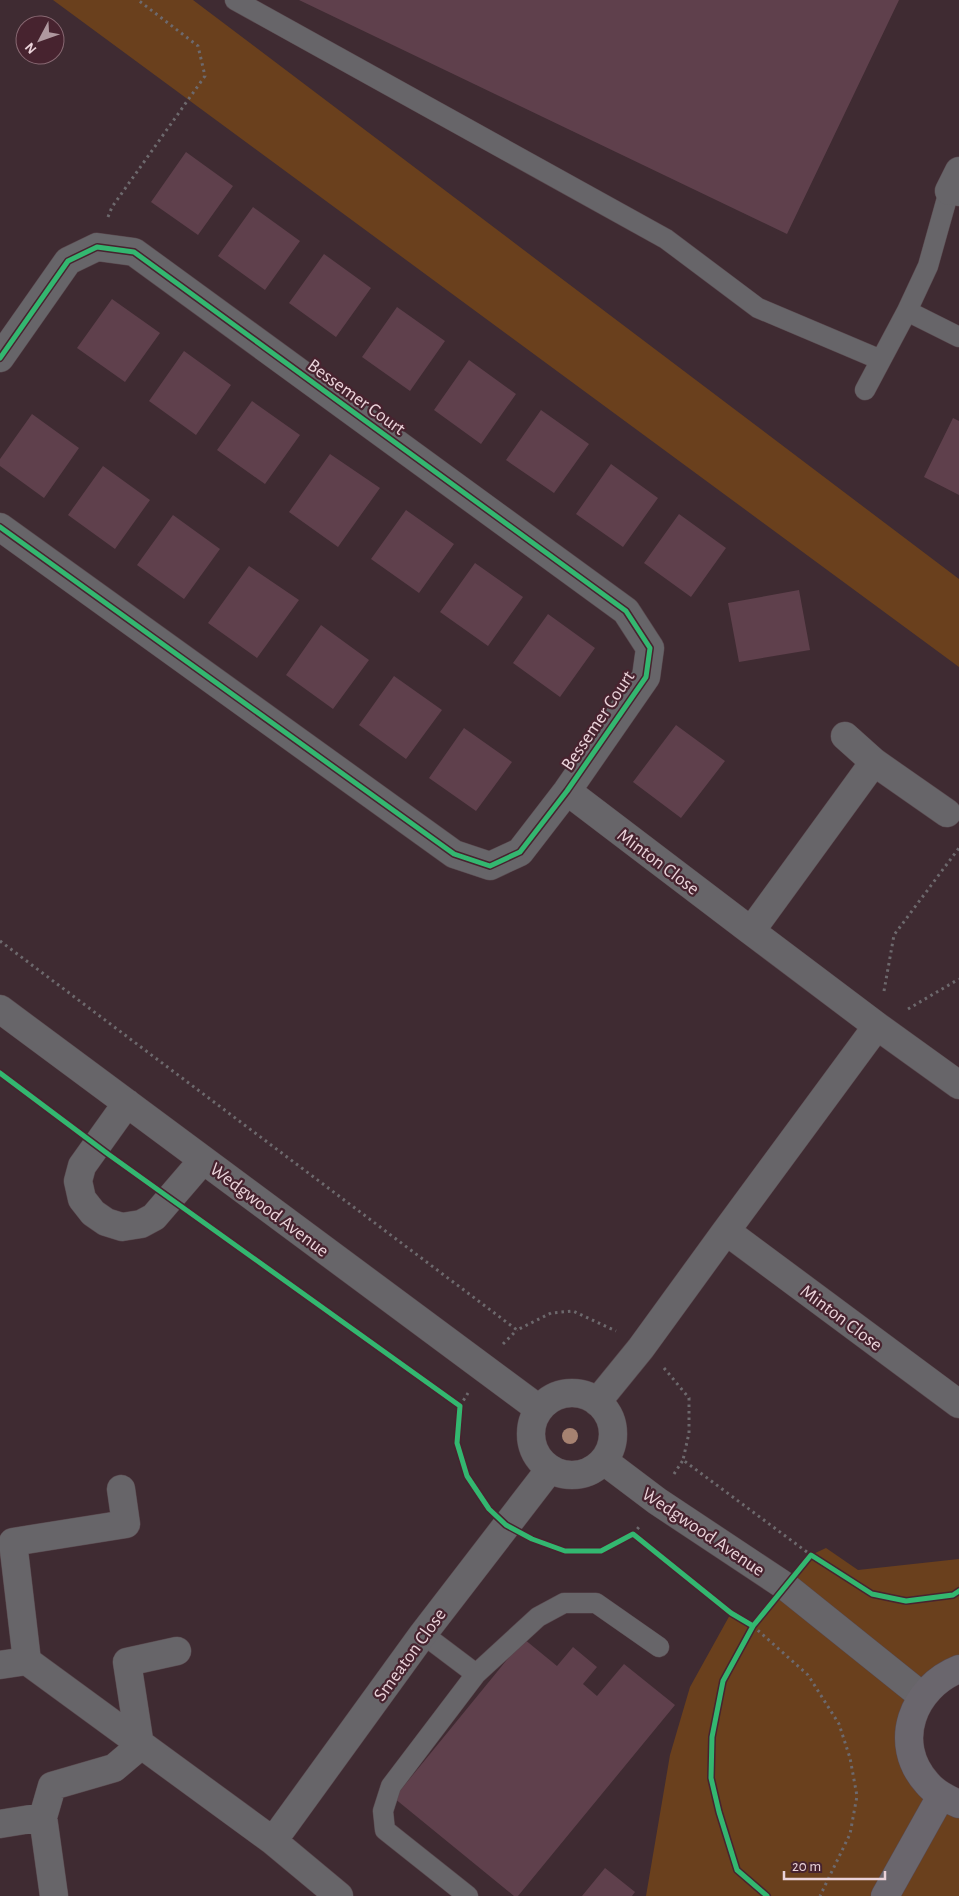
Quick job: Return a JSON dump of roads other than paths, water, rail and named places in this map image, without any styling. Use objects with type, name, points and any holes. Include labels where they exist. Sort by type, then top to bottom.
[{"type":"street","name":"Bessemer Court","points":[[0,358],[68,261],[97,247],[134,252],[626,611],[650,648],[646,677],[567,791],[520,852],[490,866],[454,854],[0,527]]},
{"type":"street","points":[[845,736],[874,762],[948,813]]},
{"type":"street","points":[[751,931],[874,762]]},
{"type":"street","name":"Minton Close","points":[[567,791],[877,1026],[959,1085]]},
{"type":"street","name":"Wedgwood Avenue","points":[[0,1009],[539,1409]]},
{"type":"street","points":[[597,1402],[641,1348],[877,1026]]},
{"type":"street","points":[[127,1103],[82,1166],[78,1181],[82,1199],[93,1213],[106,1222],[122,1227],[141,1224],[154,1217],[203,1160]]},
{"type":"street","name":"Minton Close","points":[[726,1231],[959,1404]]},
{"type":"street","points":[[561,1394],[580,1394],[597,1402],[605,1410],[613,1430],[611,1446],[604,1461],[595,1469],[584,1474],[572,1476],[560,1474],[550,1469],[539,1460],[532,1448],[530,1434],[532,1420],[539,1409],[549,1400],[561,1394]]},
{"type":"street","name":"Wedgwood Avenue","points":[[604,1461],[657,1501],[785,1586],[922,1696]]},
{"type":"street","name":"Smeaton Close","points":[[273,1842],[423,1634],[550,1469]]},
{"type":"street","points":[[121,1489],[126,1524],[13,1542],[27,1661],[273,1842],[338,1896]]},
{"type":"street","points":[[140,1746],[127,1662],[177,1650]]},
{"type":"street","points":[[0,1666],[27,1661]]},
{"type":"street","points":[[885,1896],[950,1800],[926,1783],[916,1767],[910,1749],[909,1731],[913,1712],[922,1696],[937,1680],[959,1669]]},
{"type":"street","points":[[54,1896],[43,1817],[52,1786],[114,1768],[140,1746]]},
{"type":"street","points":[[0,1824],[43,1817]]},
{"type":"lane","points":[[235,0],[666,239],[758,308],[881,360]]},
{"type":"lane","points":[[865,390],[907,311],[928,266],[956,186]]},
{"type":"lane","points":[[907,311],[959,337]]},
{"type":"lane","points":[[468,1896],[385,1830],[383,1811],[391,1786],[476,1674],[538,1617],[564,1603],[596,1603],[659,1646]]},
{"type":"lane","points":[[423,1634],[476,1674]]}]
